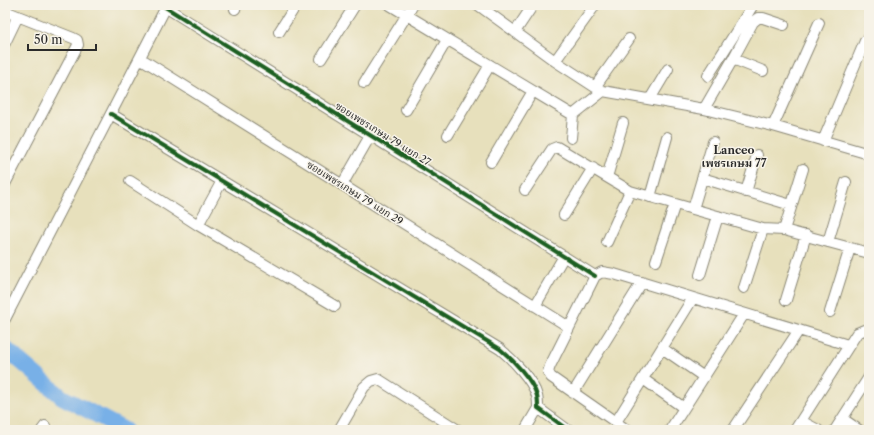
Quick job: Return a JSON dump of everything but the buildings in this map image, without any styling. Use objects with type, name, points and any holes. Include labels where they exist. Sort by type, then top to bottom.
[{"type":"street","points":[[279,32],[296,5]]},
{"type":"street","points":[[321,59],[355,5]]},
{"type":"street","points":[[390,5],[573,115]]},
{"type":"street","points":[[364,83],[406,15],[414,5]]},
{"type":"street","points":[[478,5],[555,61],[599,89],[704,109],[773,126],[869,154]]},
{"type":"street","points":[[515,32],[533,5]]},
{"type":"street","points":[[708,76],[753,5]]},
{"type":"street","points":[[5,319],[140,58],[165,6]]},
{"type":"street","name":"ซอยเพชรเกษม 79 แยก 27","points":[[165,6],[595,276]]},
{"type":"street","points":[[555,61],[593,8]]},
{"type":"street","points":[[5,11],[73,38],[77,40],[78,45],[5,184]]},
{"type":"street","points":[[5,43],[18,16]]},
{"type":"street","points":[[704,109],[753,22],[758,18],[763,18],[784,25]]},
{"type":"street","points":[[773,126],[819,23]]},
{"type":"street","points":[[406,110],[447,40]]},
{"type":"street","points":[[571,138],[573,115],[599,89],[629,40]]},
{"type":"street","points":[[822,141],[865,41]]},
{"type":"street","name":"ซอยเพชรเกษม 79 แยก 29","points":[[140,58],[569,327]]},
{"type":"street","points":[[733,59],[762,71]]},
{"type":"street","points":[[448,135],[490,65]]},
{"type":"street","points":[[650,98],[668,68]]},
{"type":"street","points":[[490,162],[533,91]]},
{"type":"street","points":[[111,114],[500,349],[510,357],[526,375],[537,394],[538,408],[525,430]]},
{"type":"street","points":[[607,177],[623,123]]},
{"type":"street","points":[[342,185],[370,136]]},
{"type":"street","points":[[650,197],[667,137]]},
{"type":"street","points":[[693,209],[713,142]]},
{"type":"street","points":[[526,190],[554,147],[557,147],[630,191],[763,229],[784,230],[869,253]]},
{"type":"street","points":[[746,192],[757,155]]},
{"type":"street","points":[[564,215],[593,168]]},
{"type":"street","points":[[784,230],[803,169]]},
{"type":"street","points":[[702,178],[791,205]]},
{"type":"street","points":[[130,181],[198,225],[335,306]]},
{"type":"street","points":[[198,225],[222,181]]},
{"type":"street","points":[[828,242],[846,182]]},
{"type":"street","points":[[607,242],[630,191]]},
{"type":"street","points":[[656,261],[675,204]]},
{"type":"street","points":[[700,275],[718,216]]},
{"type":"street","points":[[744,288],[763,229]]},
{"type":"street","points":[[786,300],[806,235]]},
{"type":"street","points":[[830,312],[850,248]]},
{"type":"street","points":[[535,306],[564,256]]},
{"type":"street","points":[[627,430],[551,377],[548,372],[595,276],[602,272],[642,282],[848,345]]},
{"type":"street","points":[[573,393],[642,282]]},
{"type":"street","points":[[616,422],[693,298]]},
{"type":"street","points":[[670,430],[744,314]]},
{"type":"street","points":[[734,430],[799,330]]},
{"type":"street","points":[[795,430],[857,332],[864,330],[869,331]]},
{"type":"street","points":[[662,348],[704,377]]},
{"type":"street","points":[[835,430],[869,377]]},
{"type":"street","points":[[339,430],[364,387],[371,380],[378,379],[458,430]]},
{"type":"street","points":[[643,379],[684,408]]},
{"type":"street","points":[[538,408],[568,430]]},
{"type":"street","points":[[843,418],[859,430]]},
{"type":"street","points":[[801,421],[818,430]]},
{"type":"waterway","points":[[5,348],[62,397],[125,430]]},
{"type":"cycle path","points":[[162,5],[595,276]]},
{"type":"cycle path","points":[[111,114],[500,349],[516,364],[531,383],[537,396],[538,408],[568,430]]},
{"type":"district","name":"Lanceo เพชรเกษม 77","points":[[734,156]]}]
